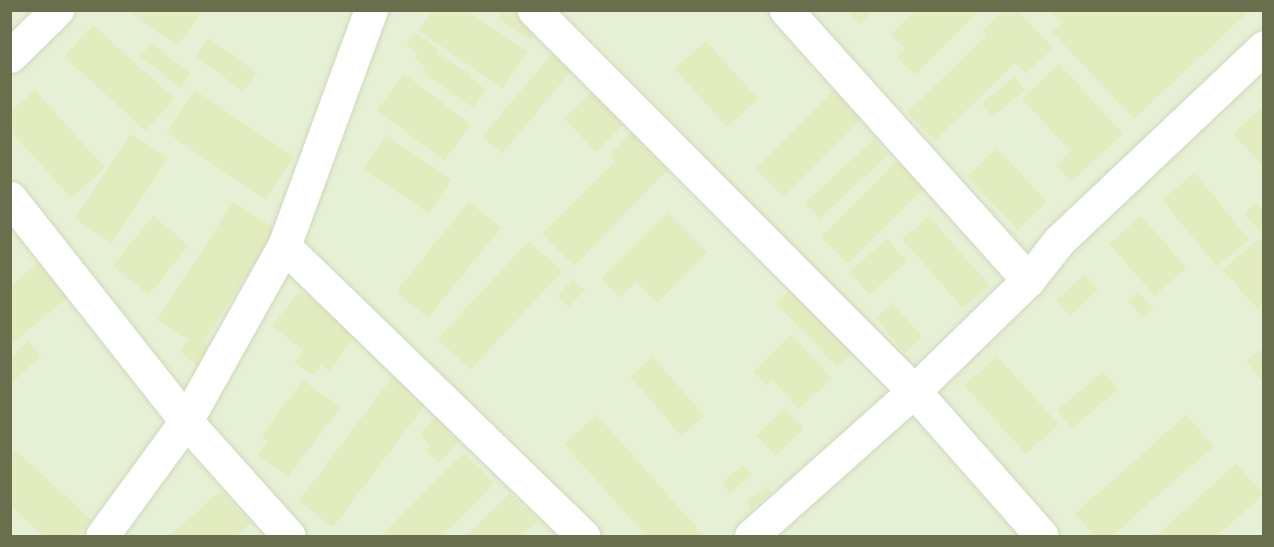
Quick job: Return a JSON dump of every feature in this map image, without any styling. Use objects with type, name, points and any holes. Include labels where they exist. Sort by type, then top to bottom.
[{"type":"street","points":[[10,56],[57,10]]},
{"type":"street","points":[[102,537],[186,421],[284,246],[371,10]]},
{"type":"street","points":[[534,10],[914,391],[1042,537]]},
{"type":"street","points":[[786,10],[1028,280]]},
{"type":"street","points":[[751,537],[914,391],[1028,280],[1059,241],[1263,47]]},
{"type":"street","points":[[10,198],[186,421],[289,537]]},
{"type":"street","points":[[284,246],[583,537]]},
{"type":"shaded area","points":[[11,11],[1263,11],[1263,536],[11,536]]},
{"type":"building","points":[[134,10],[203,10],[177,46],[132,13]]},
{"type":"building","points":[[433,10],[466,10],[528,52],[503,88],[419,31]]},
{"type":"building","points":[[503,10],[526,10],[543,23],[530,41],[498,18]]},
{"type":"building","points":[[847,10],[873,10],[860,24]]},
{"type":"building","points":[[915,10],[980,10],[915,75],[897,57],[905,48],[891,35]]},
{"type":"building","points":[[1004,10],[1017,10],[1053,48],[1026,74],[1015,63],[935,141],[907,112],[988,35],[983,30]]},
{"type":"building","points":[[1050,10],[1250,10],[1134,119],[1052,32],[1062,23]]},
{"type":"building","points":[[93,25],[175,99],[146,131],[64,57]]},
{"type":"building","points":[[415,33],[439,49],[436,54],[472,75],[470,77],[486,90],[474,108],[422,73],[426,67],[414,59],[418,53],[406,44]]},
{"type":"building","points":[[209,38],[257,73],[243,91],[195,57]]},
{"type":"building","points":[[706,41],[758,99],[727,127],[675,69]]},
{"type":"building","points":[[151,43],[190,74],[180,87],[141,56]]},
{"type":"building","points":[[560,44],[580,61],[502,153],[482,137]]},
{"type":"building","points":[[1059,64],[1123,134],[1071,182],[1056,166],[1071,152],[1022,99]]},
{"type":"building","points":[[404,74],[471,125],[444,160],[377,110]]},
{"type":"building","points":[[1014,77],[1025,90],[993,117],[982,104]]},
{"type":"building","points":[[598,86],[630,119],[596,152],[564,119]]},
{"type":"building","points":[[35,90],[105,168],[71,198],[10,130],[10,112]]},
{"type":"building","points":[[195,90],[294,157],[266,199],[166,132]]},
{"type":"building","points":[[834,90],[862,118],[784,197],[756,168]]},
{"type":"building","points":[[1264,106],[1264,168],[1233,134]]},
{"type":"building","points":[[631,132],[669,169],[574,266],[542,234],[615,161],[609,155]]},
{"type":"building","points":[[130,134],[167,158],[112,243],[75,219]]},
{"type":"building","points":[[386,135],[451,179],[429,213],[363,169]]},
{"type":"building","points":[[874,139],[888,154],[820,218],[805,203]]},
{"type":"building","points":[[997,148],[1047,202],[1017,230],[967,176]]},
{"type":"building","points":[[899,159],[926,186],[848,264],[821,237]]},
{"type":"building","points":[[1195,173],[1249,240],[1216,266],[1162,199]]},
{"type":"building","points":[[233,202],[276,229],[204,342],[220,358],[205,374],[180,350],[189,340],[157,320]]},
{"type":"building","points":[[469,202],[501,228],[428,318],[396,292]]},
{"type":"building","points":[[1255,203],[1264,211],[1264,226],[1259,230],[1244,214]]},
{"type":"building","points":[[667,212],[707,252],[657,303],[637,282],[620,298],[601,278]]},
{"type":"building","points":[[153,216],[189,245],[148,295],[113,266]]},
{"type":"building","points":[[929,216],[989,285],[963,308],[903,239]]},
{"type":"building","points":[[1141,216],[1186,268],[1155,296],[1109,244]]},
{"type":"building","points":[[1260,238],[1264,242],[1264,304],[1258,309],[1223,270]]},
{"type":"building","points":[[887,239],[907,262],[869,294],[849,272]]},
{"type":"building","points":[[529,241],[562,272],[471,370],[438,339]]},
{"type":"building","points":[[38,263],[67,298],[10,345],[10,286]]},
{"type":"building","points":[[1085,275],[1098,290],[1069,315],[1056,300]]},
{"type":"building","points":[[573,279],[585,290],[569,307],[557,296]]},
{"type":"building","points":[[794,286],[855,349],[837,367],[776,303]]},
{"type":"building","points":[[300,291],[357,334],[329,371],[322,365],[313,375],[295,362],[303,350],[272,326]]},
{"type":"building","points":[[1139,292],[1154,310],[1143,319],[1128,301]]},
{"type":"building","points":[[893,303],[922,337],[904,352],[875,318]]},
{"type":"building","points":[[792,335],[832,378],[799,409],[772,379],[766,385],[753,372]]},
{"type":"building","points":[[28,341],[41,355],[10,385],[10,358]]},
{"type":"building","points":[[1264,347],[1264,383],[1246,361]]},
{"type":"building","points":[[997,356],[1059,424],[1026,454],[964,385]]},
{"type":"building","points":[[653,357],[704,416],[682,436],[630,377]]},
{"type":"building","points":[[1103,372],[1118,390],[1072,428],[1057,411]]},
{"type":"building","points":[[393,376],[427,402],[333,527],[299,501]]},
{"type":"building","points":[[303,380],[340,408],[288,477],[258,455],[267,441],[262,435]]},
{"type":"building","points":[[785,408],[804,428],[776,456],[756,436]]},
{"type":"building","points":[[437,415],[466,434],[439,463],[426,451],[431,446],[420,435]]},
{"type":"building","points":[[597,415],[704,536],[646,536],[564,444]]},
{"type":"building","points":[[1186,415],[1214,446],[1112,536],[1095,536],[1075,514]]},
{"type":"building","points":[[15,450],[92,520],[77,536],[44,536],[10,506],[10,456]]},
{"type":"building","points":[[463,453],[494,483],[442,536],[381,536]]},
{"type":"building","points":[[1236,464],[1264,494],[1217,536],[1156,536]]},
{"type":"building","points":[[744,465],[752,475],[730,493],[721,483]]},
{"type":"building","points":[[767,486],[772,493],[751,509],[746,501]]},
{"type":"building","points":[[221,491],[251,523],[236,536],[169,536]]},
{"type":"building","points":[[510,493],[538,521],[522,536],[466,536]]}]
